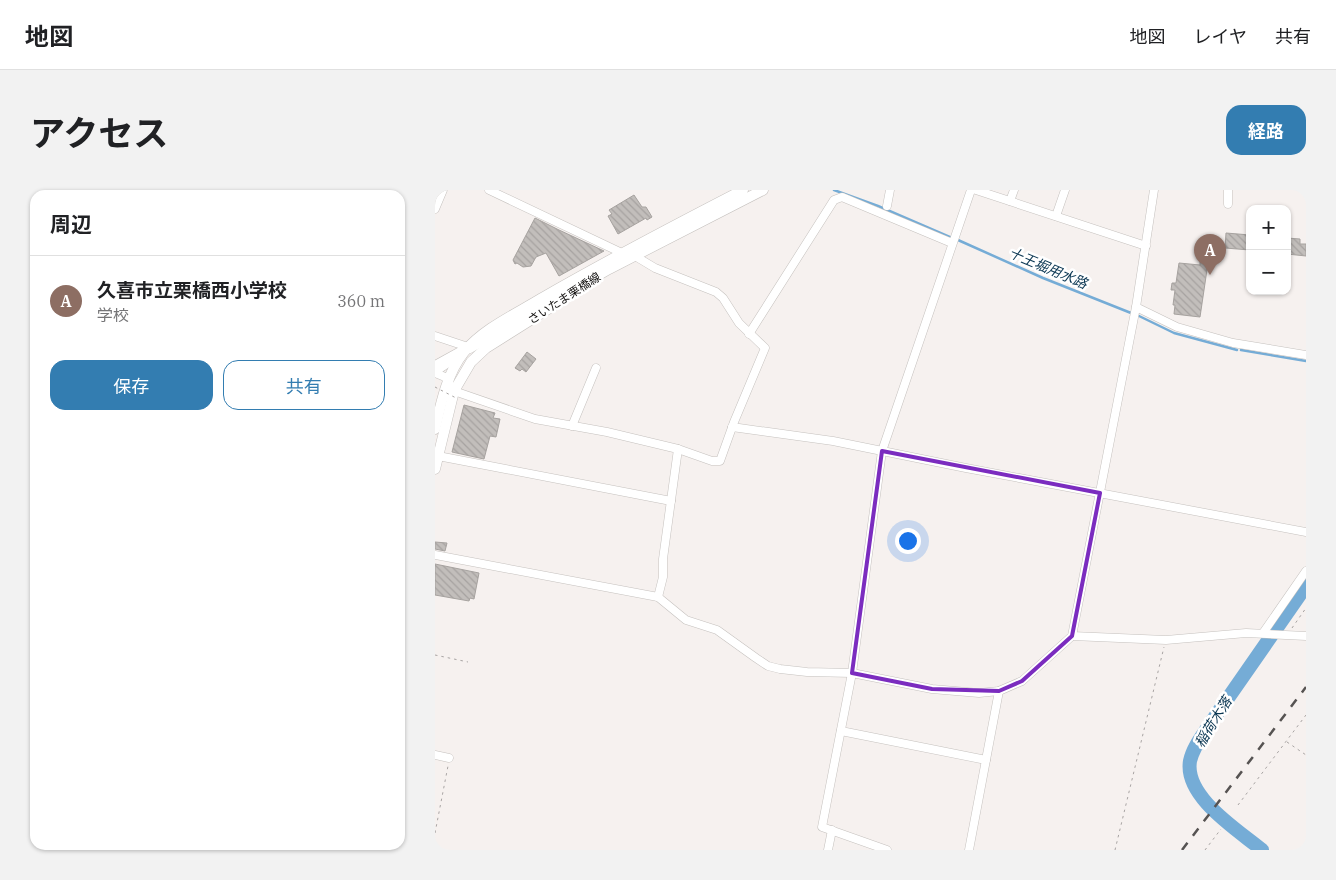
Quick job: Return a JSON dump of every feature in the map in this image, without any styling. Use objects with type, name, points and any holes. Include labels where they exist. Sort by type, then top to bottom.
[{"type":"main road","name":"さいたま栗橋線","points":[[435,429],[448,382],[455,365],[465,350],[485,333],[622,253],[743,190]]},
{"type":"main road","name":"さいたま栗橋線","points":[[435,469],[456,395],[471,362],[485,348],[559,302],[576,288],[763,190]]},
{"type":"street","points":[[435,209],[443,190]]},
{"type":"street","points":[[489,190],[622,253]]},
{"type":"street","points":[[887,206],[890,190]]},
{"type":"street","points":[[887,850],[822,827],[852,672],[882,451],[971,190]]},
{"type":"street","points":[[976,190],[1146,246]]},
{"type":"street","points":[[1010,201],[1014,190]]},
{"type":"street","points":[[1056,216],[1065,190]]},
{"type":"street","points":[[435,555],[658,597],[686,620],[717,630],[768,666],[793,671],[852,672],[932,689],[979,693],[999,691],[1022,681],[1072,636],[1136,307],[1154,190]]},
{"type":"street","points":[[1228,190],[1228,204]]},
{"type":"street","points":[[749,334],[834,200],[842,197],[952,242]]},
{"type":"street","points":[[435,373],[442,375],[456,395],[535,419],[607,432],[678,449],[712,461],[720,461],[765,348],[739,323],[723,298],[716,292],[655,268],[635,256]]},
{"type":"street","points":[[435,373],[465,350],[576,288]]},
{"type":"street","points":[[1136,307],[1177,327],[1224,340],[1306,356]]},
{"type":"street","points":[[435,336],[465,350]]},
{"type":"street","points":[[435,365],[455,352],[465,350]]},
{"type":"street","points":[[572,426],[595,368]]},
{"type":"street","points":[[732,427],[833,441],[933,462],[1306,532]]},
{"type":"street","points":[[658,597],[663,576],[678,449]]},
{"type":"street","points":[[438,456],[671,501]]},
{"type":"street","points":[[1265,633],[1306,571]]},
{"type":"street","points":[[1072,636],[1166,640],[1265,633],[1306,636]]},
{"type":"street","points":[[969,850],[999,691]]},
{"type":"street","points":[[841,731],[986,760]]},
{"type":"street","points":[[435,755],[449,758]]},
{"type":"street","points":[[828,850],[832,830]]},
{"type":"path","points":[[435,387],[456,395]]},
{"type":"path","points":[[1285,635],[1306,608]]},
{"type":"path","points":[[1115,850],[1166,640]]},
{"type":"path","points":[[435,655],[468,662]]},
{"type":"path","points":[[1238,805],[1306,715]]},
{"type":"path","points":[[1286,742],[1306,755]]},
{"type":"path","points":[[435,833],[449,758]]},
{"type":"path","points":[[1205,850],[1221,829]]},
{"type":"highlighted area","points":[[882,451],[1100,493],[1072,636],[1022,681],[999,691],[932,689],[852,673]]},
{"type":"building","points":[[634,195],[642,207],[646,207],[652,217],[647,220],[646,218],[618,234],[608,216],[612,214],[609,210]]},
{"type":"building","points":[[535,218],[604,251],[559,276],[546,253],[536,257],[531,266],[523,267],[517,263],[515,264],[513,260]]},
{"type":"building","points":[[1226,233],[1246,235],[1246,250],[1225,248]]},
{"type":"building","points":[[1291,238],[1300,239],[1300,244],[1306,244],[1306,256],[1291,254]]},
{"type":"building","points":[[1200,262],[1208,263],[1200,317],[1174,314],[1175,290],[1171,290],[1172,283],[1176,283],[1179,263],[1200,265]]},
{"type":"building","points":[[527,352],[536,359],[526,372],[522,369],[520,371],[515,368]]},
{"type":"building","points":[[464,405],[495,413],[493,418],[500,419],[496,437],[490,436],[484,459],[452,452]]},
{"type":"building","points":[[435,542],[447,543],[445,551],[435,549]]},
{"type":"building","points":[[435,564],[479,573],[474,599],[470,598],[469,601],[435,595]]},
{"type":"waterway","name":"十王堀用水路","points":[[834,190],[878,206],[952,238]]},
{"type":"waterway","name":"十王堀用水路","points":[[958,240],[1043,278],[1131,313]]},
{"type":"waterway","name":"十王堀用水路","points":[[1137,315],[1174,333],[1237,350]]},
{"type":"waterway","name":"十王堀用水路","points":[[1241,350],[1306,361]]},
{"type":"waterway","name":"稲荷木落","points":[[1262,850],[1227,823],[1204,800],[1195,787],[1190,774],[1190,761],[1201,737],[1306,586]]},
{"type":"railway","points":[[1182,850],[1306,687]]},
{"type":"place","name":"久喜市立栗橋西小学校","points":[[1210,275]]}]
